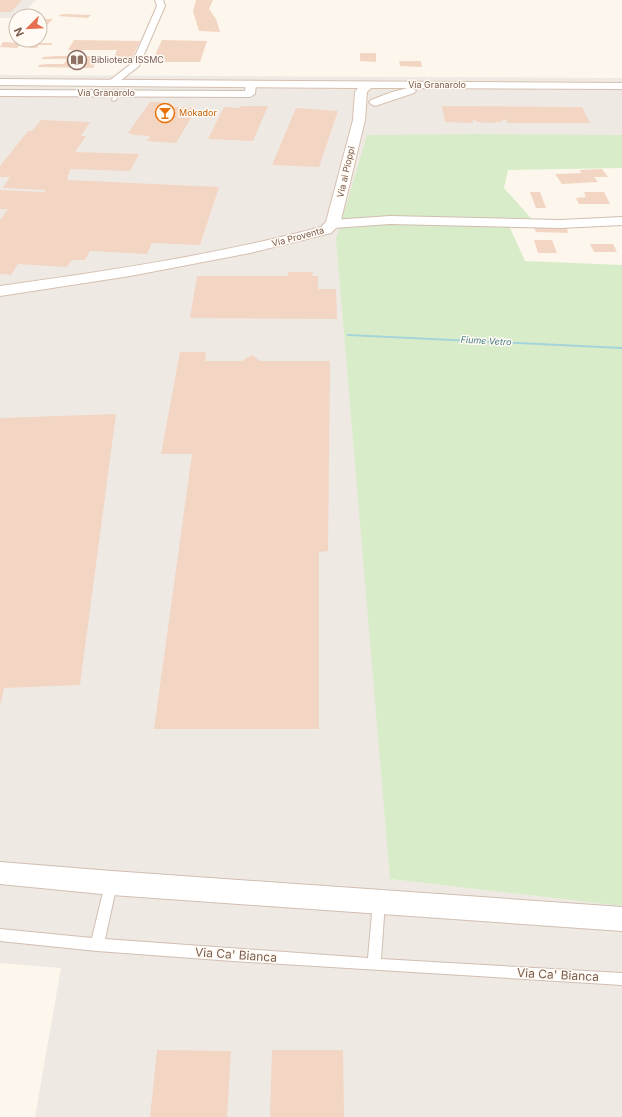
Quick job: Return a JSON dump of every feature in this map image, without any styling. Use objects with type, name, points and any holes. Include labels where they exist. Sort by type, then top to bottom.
[{"type":"street","points":[[115,97],[121,78],[136,64],[154,25],[161,6],[159,0]]},
{"type":"street","name":"Via Granarolo","points":[[0,82],[121,78],[178,89]]},
{"type":"street","name":"Via Granarolo","points":[[0,92],[115,97],[178,89],[251,84],[622,86]]},
{"type":"street","points":[[307,84],[341,90],[359,100]]},
{"type":"street","points":[[369,84],[381,94],[375,102]]},
{"type":"street","name":"Via ai Pioppi","points":[[333,224],[358,120],[359,100],[363,88],[369,84]]},
{"type":"street","name":"Via ai Pioppi","points":[[358,120],[375,102],[396,94],[445,85]]},
{"type":"street","name":"Via Proventa","points":[[0,291],[107,276],[216,256],[308,235],[326,230],[333,224],[390,220],[560,224],[622,221]]},
{"type":"street","points":[[0,873],[112,883],[622,919]]},
{"type":"lane","points":[[97,945],[112,883]]},
{"type":"lane","points":[[374,964],[379,902]]},
{"type":"lane","name":"Via Ca' Bianca","points":[[0,935],[97,945],[622,979]]},
{"type":"shaded area","points":[[0,0],[37,0],[27,8],[8,8],[8,18],[0,18]]},
{"type":"shaded area","points":[[0,75],[622,78],[622,135],[367,135],[390,879],[622,906],[622,1117],[35,1117],[61,968],[0,963]]},
{"type":"green space","points":[[367,135],[622,135],[622,168],[508,170],[504,188],[531,218],[506,219],[525,261],[622,265],[622,906],[390,879],[336,239]]},
{"type":"building","points":[[0,0],[22,0],[15,8],[8,8],[8,12],[0,12]]},
{"type":"building","points":[[196,0],[213,0],[209,9],[216,19],[220,32],[199,31],[193,11]]},
{"type":"building","points":[[62,14],[91,15],[88,18],[58,16]]},
{"type":"building","points":[[48,19],[53,19],[48,24]]},
{"type":"building","points":[[74,40],[140,41],[130,63],[111,63],[117,50],[68,50]]},
{"type":"building","points":[[162,40],[207,41],[200,62],[152,62]]},
{"type":"building","points":[[3,42],[8,42],[8,47],[0,47]]},
{"type":"building","points":[[360,53],[376,53],[376,62],[360,61]]},
{"type":"building","points":[[99,56],[93,68],[38,67],[39,65],[46,64],[64,64],[67,59],[41,59],[43,57]]},
{"type":"building","points":[[399,61],[421,61],[422,67],[400,66]]},
{"type":"building","points":[[150,102],[163,102],[161,106],[197,108],[176,143],[147,141],[150,136],[128,133]]},
{"type":"building","points":[[241,106],[268,106],[253,141],[208,139],[224,107],[240,108]]},
{"type":"building","points":[[442,106],[582,107],[590,123],[508,123],[506,119],[500,122],[489,123],[478,122],[472,119],[473,123],[445,122]]},
{"type":"building","points":[[296,108],[338,111],[319,167],[272,165]]},
{"type":"building","points":[[41,120],[90,122],[81,136],[86,136],[75,152],[139,154],[130,171],[70,169],[67,180],[219,187],[200,245],[152,243],[147,254],[90,251],[85,260],[72,260],[67,267],[18,264],[11,275],[0,274],[0,220],[8,209],[0,209],[0,190],[44,192],[46,190],[3,188],[10,177],[0,177],[0,166],[28,131],[32,131]]},
{"type":"building","points":[[602,169],[608,177],[594,177],[598,182],[562,184],[555,174],[582,173],[579,170]]},
{"type":"building","points":[[530,192],[540,192],[546,208],[536,208]]},
{"type":"building","points":[[584,192],[604,192],[610,204],[579,204],[576,198],[586,197]]},
{"type":"building","points":[[534,228],[567,228],[568,233],[536,232]]},
{"type":"building","points":[[534,240],[552,240],[557,253],[538,253]]},
{"type":"building","points":[[590,244],[613,244],[617,252],[594,252]]},
{"type":"building","points":[[288,272],[313,272],[312,276],[318,276],[318,289],[336,289],[337,319],[190,318],[197,276],[288,276]]},
{"type":"building","points":[[180,352],[206,352],[205,361],[242,361],[252,355],[260,361],[330,361],[328,551],[319,552],[319,729],[154,729],[192,454],[161,454]]},
{"type":"building","points":[[116,414],[80,685],[4,688],[0,706],[0,418]]},
{"type":"building","points":[[157,1050],[231,1051],[227,1117],[150,1117]]},
{"type":"building","points":[[272,1050],[343,1050],[344,1117],[270,1117]]},
{"type":"waterway","name":"Fiume Vetro","points":[[349,335],[622,348]]},
{"type":"place","name":"Biblioteca ISSMC","points":[[77,60]]},
{"type":"place","name":"Mokador","points":[[165,113]]}]
